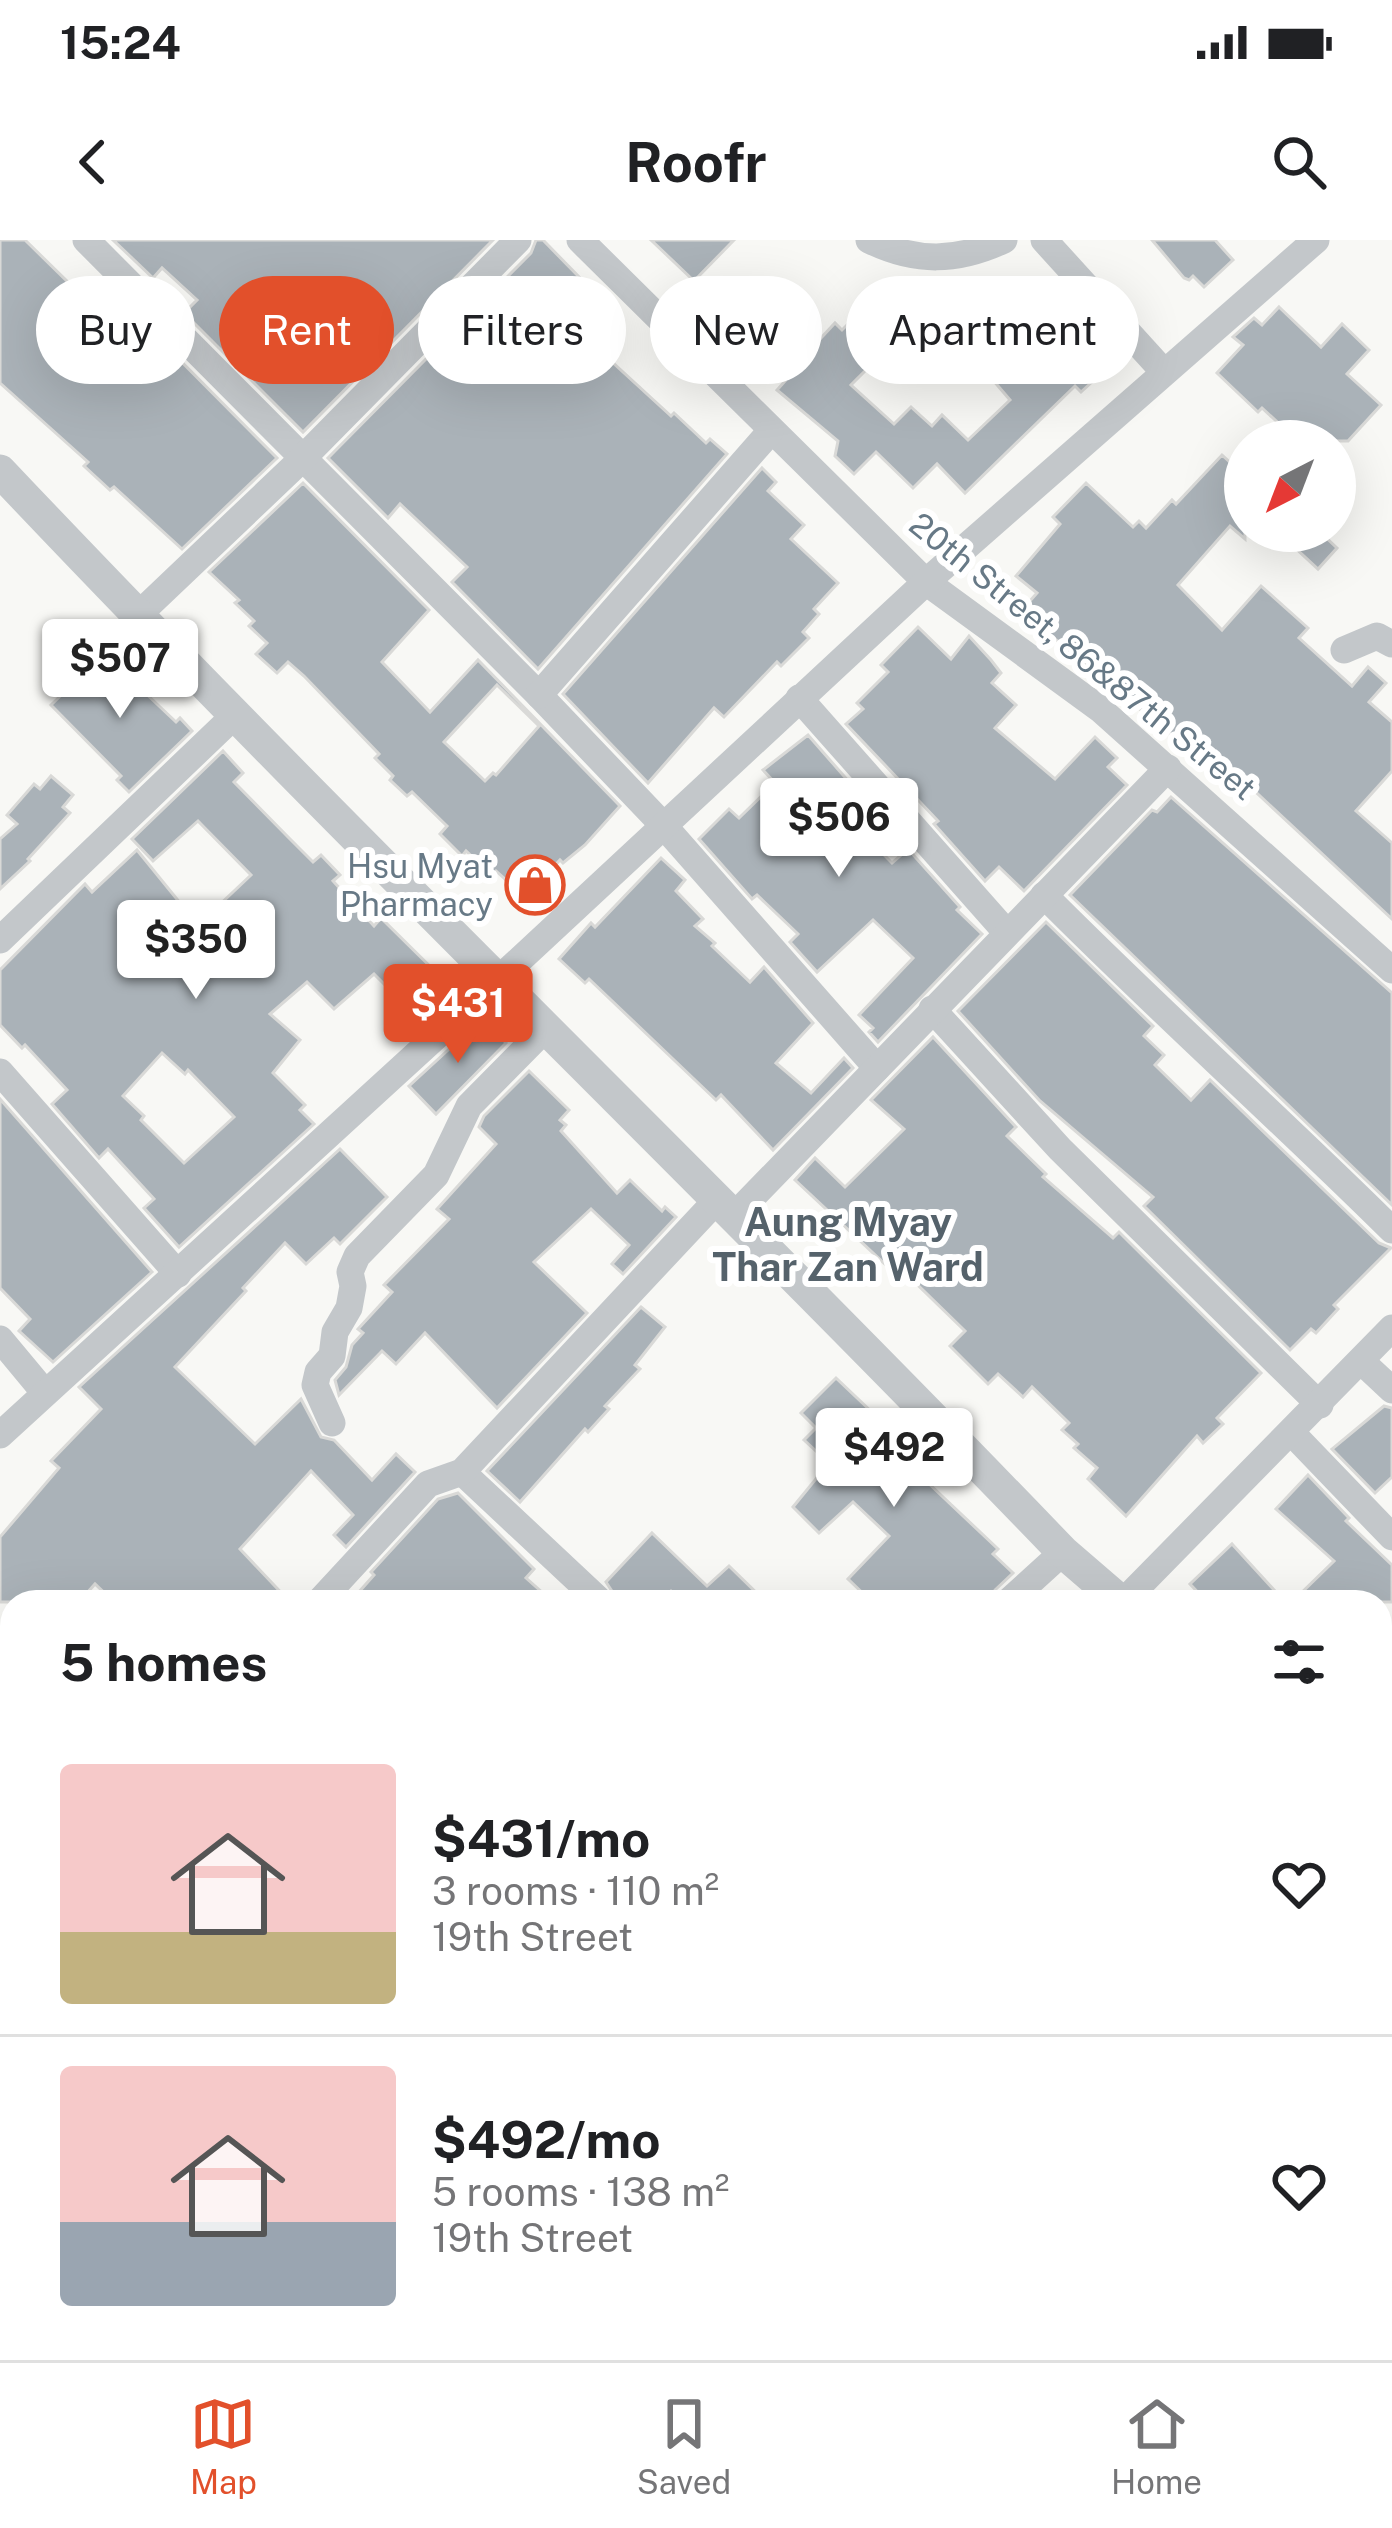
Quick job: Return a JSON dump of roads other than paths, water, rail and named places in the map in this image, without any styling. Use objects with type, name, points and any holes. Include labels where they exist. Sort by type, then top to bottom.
[{"type":"street","points":[[86,240],[539,694],[664,826],[877,1068]]},
{"type":"street","points":[[137,616],[302,459],[518,240]]},
{"type":"street","name":"20th Street, 86&87th Street","points":[[580,240],[926,582],[1100,709],[1392,970]]},
{"type":"street","points":[[869,240],[904,254],[945,260],[1004,240]]},
{"type":"street","points":[[1044,240],[1164,372]]},
{"type":"street","points":[[0,1435],[926,582],[1316,240]]},
{"type":"street","points":[[539,694],[770,432]]},
{"type":"street","points":[[0,471],[234,716],[500,978],[1063,1552],[1108,1590]]},
{"type":"street","points":[[1344,650],[1377,636],[1392,644]]},
{"type":"street","points":[[799,698],[1007,933]]},
{"type":"street","points":[[0,940],[234,716]]},
{"type":"street","points":[[342,1590],[428,1484],[462,1472],[724,1210],[877,1068],[1168,768]]},
{"type":"street","points":[[1044,895],[1392,1230]]},
{"type":"street","points":[[932,1010],[1060,1149],[1319,1405]]},
{"type":"street","points":[[332,1423],[315,1384],[318,1372],[332,1356],[335,1332],[349,1308],[350,1272],[357,1256],[436,1175],[469,1106],[547,1027]]},
{"type":"street","points":[[0,1072],[178,1274]]},
{"type":"street","points":[[1134,1590],[1392,1328]]},
{"type":"street","points":[[0,1339],[45,1393]]},
{"type":"street","points":[[1361,1360],[1392,1390]]},
{"type":"street","points":[[1291,1432],[1392,1537]]},
{"type":"street","points":[[462,1472],[588,1590]]},
{"type":"street","points":[[1021,1590],[1063,1552]]},
{"type":"place","name":"Hsu Myat Pharmacy","points":[[535,885]]},
{"type":"district","name":"Aung Myay Thar Zan Ward","points":[[848,1244]]}]
